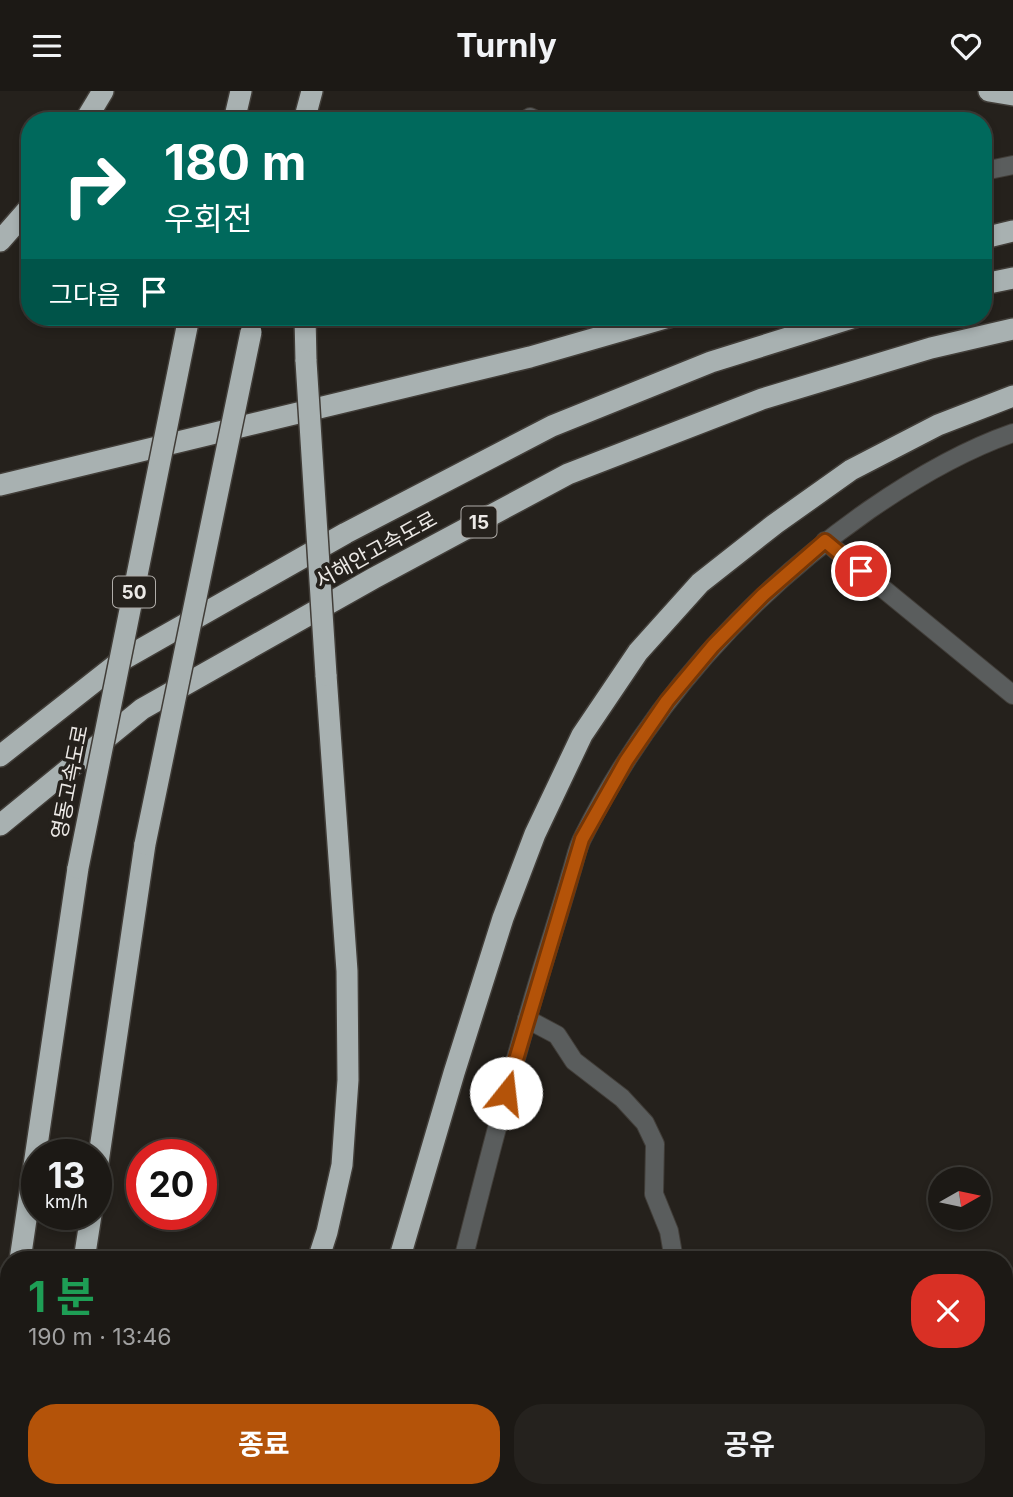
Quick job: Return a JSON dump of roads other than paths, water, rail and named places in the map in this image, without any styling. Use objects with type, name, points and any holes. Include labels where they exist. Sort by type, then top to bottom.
[{"type":"highway","points":[[90,112],[103,91]]},
{"type":"highway","points":[[236,112],[241,91]]},
{"type":"highway","points":[[307,112],[314,91]]},
{"type":"highway","points":[[313,112],[314,91]]},
{"type":"highway","points":[[989,91],[1013,95]]},
{"type":"highway","points":[[0,241],[21,217]]},
{"type":"highway","points":[[992,236],[1013,231]]},
{"type":"highway","points":[[992,282],[1013,278]]},
{"type":"highway","name":"영동고속도로","points":[[21,1251],[78,868],[187,326]]},
{"type":"highway","points":[[102,1139],[145,843],[253,326]]},
{"type":"highway","points":[[305,326],[347,971],[348,1080],[342,1165],[321,1251]]},
{"type":"highway","points":[[0,485],[530,357],[638,326]]},
{"type":"highway","name":"서해안고속도로","points":[[0,756],[122,660],[346,533],[444,481],[552,426],[711,362],[826,326]]},
{"type":"highway","name":"서해안고속도로","points":[[0,825],[142,709],[374,578],[568,474],[762,399],[931,348],[1013,329]]},
{"type":"highway","points":[[402,1251],[503,918],[535,834],[582,735],[638,652],[700,583],[775,524],[851,470],[938,425],[1013,396]]},
{"type":"highway","points":[[85,1251],[89,1230]]},
{"type":"street","points":[[992,169],[1013,165]]},
{"type":"street","points":[[465,1251],[527,1019],[582,839],[626,761],[667,701],[713,646],[763,595],[825,541],[911,481],[985,443],[1013,433]]},
{"type":"street","points":[[825,541],[1013,695]]},
{"type":"street","points":[[527,1019],[557,1035],[574,1061],[622,1098],[645,1123],[655,1144],[654,1194],[669,1231],[672,1251]]}]
